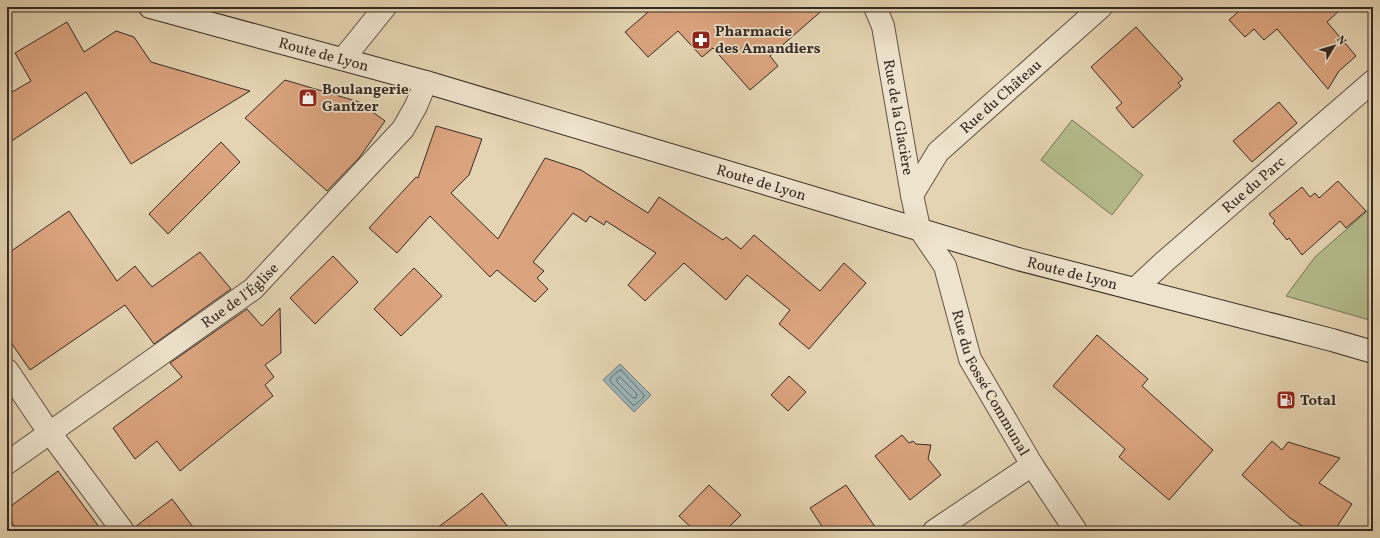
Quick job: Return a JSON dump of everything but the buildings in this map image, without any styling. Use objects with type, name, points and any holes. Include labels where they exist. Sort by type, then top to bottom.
[{"type":"street","name":"Route de Lyon","points":[[150,7],[426,82],[919,228],[1018,259],[1332,340],[1373,352]]},
{"type":"street","points":[[343,59],[385,7]]},
{"type":"street","name":"Rue de la Glacière","points":[[875,7],[883,26],[919,228]]},
{"type":"street","name":"Rue du Château","points":[[912,195],[938,152],[1100,7]]},
{"type":"street","name":"Rue du Parc","points":[[1135,289],[1164,262],[1373,81]]},
{"type":"street","name":"Rue de l'Église","points":[[7,463],[253,289],[403,129],[416,106],[426,82]]},
{"type":"street","name":"Rue du Fossé Communal","points":[[919,228],[945,266],[970,359],[1032,465],[1076,531]]},
{"type":"street","points":[[7,370],[50,432],[123,531]]},
{"type":"street","points":[[934,531],[1032,465]]},
{"type":"green space","points":[[1072,120],[1143,175],[1112,215],[1041,160]]},
{"type":"green space","points":[[1373,206],[1373,321],[1286,296],[1315,257]]},
{"type":"water","points":[[620,364],[651,395],[634,412],[603,380]]},
{"type":"place","name":"Pharmacie des Amandiers","points":[[701,40]]},
{"type":"place","name":"Boulangerie Gantzer","points":[[308,98]]},
{"type":"place","name":"Total","points":[[1286,400]]}]
